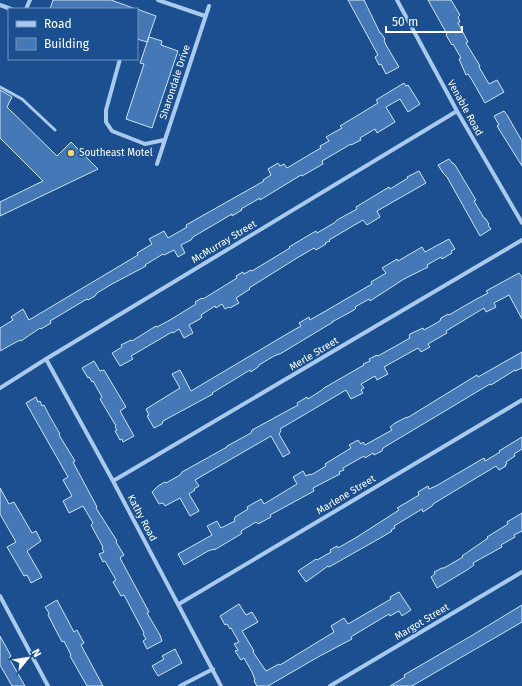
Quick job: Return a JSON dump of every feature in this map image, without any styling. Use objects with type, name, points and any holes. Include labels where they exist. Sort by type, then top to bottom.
[{"type":"street","points":[[158,0],[205,16]]},
{"type":"street","name":"Venable Road","points":[[397,0],[456,111],[522,223]]},
{"type":"street","name":"Sharondale Drive","points":[[157,164],[209,6]]},
{"type":"street","points":[[120,60],[106,110],[106,122],[112,131],[145,144],[156,143],[164,140]]},
{"type":"street","name":"McMurray Street","points":[[0,388],[456,111]]},
{"type":"street","name":"Merle Street","points":[[114,481],[522,240]]},
{"type":"street","name":"Kathy Road","points":[[46,359],[114,481],[221,686]]},
{"type":"street","name":"Marlene Street","points":[[179,604],[522,400]]},
{"type":"street","name":"Margot Street","points":[[330,686],[522,572]]},
{"type":"street","points":[[0,596],[48,686]]},
{"type":"street","points":[[180,686],[213,669]]},
{"type":"lane","points":[[0,86],[22,99],[55,130]]},
{"type":"building","points":[[53,0],[111,0],[133,8],[50,8]]},
{"type":"building","points":[[348,0],[364,0],[380,33],[385,39],[386,45],[399,67],[386,74],[381,64],[379,65],[375,57],[378,55]]},
{"type":"building","points":[[428,0],[451,0],[460,15],[458,17],[460,22],[458,23],[468,42],[466,43],[480,66],[479,67],[489,84],[497,80],[504,92],[485,103],[468,74],[466,75],[459,59],[461,58],[446,35],[447,34]]},
{"type":"building","points":[[138,9],[156,16],[147,42],[138,39]]},
{"type":"building","points":[[149,37],[162,41],[161,45],[178,51],[152,128],[126,119],[144,64],[140,63]]},
{"type":"building","points":[[404,83],[406,86],[408,85],[420,104],[408,112],[400,99],[386,107],[395,122],[377,133],[375,129],[360,138],[361,140],[351,144],[322,161],[323,164],[302,176],[301,175],[260,200],[260,198],[232,216],[232,214],[193,237],[191,240],[181,245],[185,253],[178,257],[174,250],[164,255],[163,254],[145,265],[146,266],[112,284],[97,293],[95,296],[88,300],[87,299],[50,321],[51,323],[41,329],[40,328],[21,341],[20,340],[0,351],[0,328],[13,320],[11,317],[23,309],[29,320],[138,255],[137,253],[152,244],[149,239],[164,231],[168,238],[187,227],[186,225],[264,181],[263,180],[271,175],[268,169],[278,163],[280,166],[284,164],[287,168],[321,148],[320,146],[329,141],[326,137],[342,128],[340,126],[378,103],[376,100]]},
{"type":"building","name":"Southeast Motel","points":[[0,90],[12,97],[7,107],[57,156],[71,142],[98,169],[0,216],[0,202],[43,181],[0,138]]},
{"type":"building","points":[[504,111],[522,141],[522,166],[497,126],[499,125],[494,116]]},
{"type":"building","points":[[449,159],[455,165],[476,200],[474,201],[489,224],[488,225],[491,229],[480,236],[447,177],[438,165]]},
{"type":"building","points":[[419,171],[426,183],[377,211],[380,217],[367,225],[363,220],[329,240],[330,241],[316,250],[314,248],[297,258],[249,288],[250,289],[236,298],[239,303],[230,308],[225,309],[222,304],[216,308],[215,306],[201,315],[202,317],[200,319],[189,325],[193,333],[184,338],[179,329],[173,333],[172,332],[131,356],[133,359],[120,366],[112,353],[122,347],[121,345],[131,340],[132,341],[156,326],[157,327],[170,320],[196,304],[195,302],[202,298],[203,299],[237,278],[236,276],[243,272],[244,274],[251,270],[252,271],[299,241],[316,231],[317,233],[357,209],[356,207],[389,187],[390,189],[408,178],[407,177]]},
{"type":"building","points":[[449,239],[455,249],[451,251],[452,253],[427,265],[428,267],[404,279],[370,301],[369,299],[355,307],[356,308],[354,310],[259,365],[251,372],[250,370],[212,393],[213,394],[163,421],[162,424],[154,428],[147,416],[149,415],[146,409],[180,388],[172,374],[180,370],[191,391],[301,326],[299,323],[309,317],[310,320],[372,284],[371,282],[386,273],[382,268],[397,259],[398,261],[422,247],[425,252]]},
{"type":"building","points":[[519,273],[522,277],[522,319],[509,295],[494,303],[496,307],[486,312],[484,308],[446,331],[447,333],[428,344],[430,347],[421,352],[418,348],[384,367],[388,374],[377,380],[375,376],[361,384],[364,388],[361,390],[363,393],[351,399],[346,390],[280,429],[281,431],[279,434],[290,453],[283,457],[271,436],[195,480],[199,486],[189,494],[199,511],[190,516],[180,498],[165,506],[163,503],[159,504],[152,492],[158,486],[180,475],[182,472],[251,433],[252,430],[298,405],[297,403],[307,397],[308,399],[364,365],[363,364],[370,361],[369,359],[377,355],[378,356],[410,338],[410,334],[423,328],[424,330],[440,321],[441,318],[488,293],[486,291]]},
{"type":"building","points":[[522,352],[522,368],[515,370],[491,385],[490,384],[383,448],[382,451],[374,455],[373,453],[365,458],[364,456],[343,468],[344,470],[339,472],[340,474],[313,488],[314,491],[270,515],[271,517],[258,524],[256,522],[241,531],[241,534],[214,550],[208,551],[184,565],[178,554],[212,535],[207,526],[217,521],[221,528],[235,521],[235,517],[248,509],[247,507],[261,499],[264,504],[297,484],[293,477],[303,471],[306,476],[311,475],[326,466],[325,464],[351,448],[349,445],[358,440],[361,444],[363,442],[365,445],[392,430],[390,427],[395,423],[407,418],[477,375],[478,377]]},
{"type":"building","points":[[94,361],[100,371],[104,370],[126,407],[120,411],[134,436],[123,442],[122,439],[120,440],[115,431],[117,430],[115,427],[116,426],[100,399],[102,397],[93,381],[92,382],[89,377],[88,378],[82,368]]},
{"type":"building","points":[[36,397],[42,406],[44,405],[60,434],[59,435],[75,461],[73,462],[97,507],[96,508],[117,541],[116,542],[124,555],[120,558],[149,612],[147,613],[160,635],[162,641],[147,649],[143,641],[146,639],[143,634],[144,633],[124,595],[121,596],[113,582],[116,580],[99,554],[104,552],[103,547],[91,525],[93,523],[83,506],[69,513],[63,501],[72,496],[63,480],[68,477],[26,403]]},
{"type":"building","points":[[522,437],[522,449],[506,462],[506,466],[499,470],[496,466],[433,504],[423,512],[422,509],[394,526],[395,528],[391,530],[392,531],[382,537],[329,567],[328,566],[306,582],[298,571],[316,559],[317,560],[331,552],[330,550],[337,546],[338,548],[357,537],[399,510],[397,508],[419,495],[418,492],[428,486],[429,489],[436,486],[484,458],[485,461]]},
{"type":"building","points":[[0,488],[9,504],[14,502],[32,533],[36,531],[41,541],[27,551],[42,577],[31,583],[27,575],[24,576],[7,547],[16,542],[0,514]]},
{"type":"building","points":[[522,513],[522,531],[501,545],[502,547],[473,563],[474,565],[467,570],[437,588],[431,577],[435,574],[434,572],[463,557],[462,556],[488,538],[487,537],[508,524],[507,522]]},
{"type":"building","points":[[399,592],[411,610],[402,616],[399,611],[390,616],[389,614],[351,637],[352,639],[268,686],[257,686],[252,672],[244,658],[241,660],[235,651],[238,650],[234,644],[239,642],[231,628],[230,629],[227,624],[225,625],[220,616],[239,604],[246,615],[252,612],[258,622],[242,631],[254,651],[253,652],[266,671],[279,664],[280,665],[334,632],[331,626],[344,618],[348,624],[391,599],[390,597]]},
{"type":"building","points":[[57,600],[74,632],[77,630],[84,643],[81,645],[103,686],[87,686],[70,656],[71,655],[64,641],[62,642],[45,607]]},
{"type":"building","points":[[522,605],[522,622],[412,686],[390,686],[405,677],[404,675]]},
{"type":"building","points":[[0,636],[11,656],[9,658],[25,686],[12,686],[0,665]]},
{"type":"building","points":[[175,649],[182,663],[158,676],[152,666],[164,659],[162,656]]},
{"type":"place","name":"Southeast Motel","points":[[71,153]]}]
